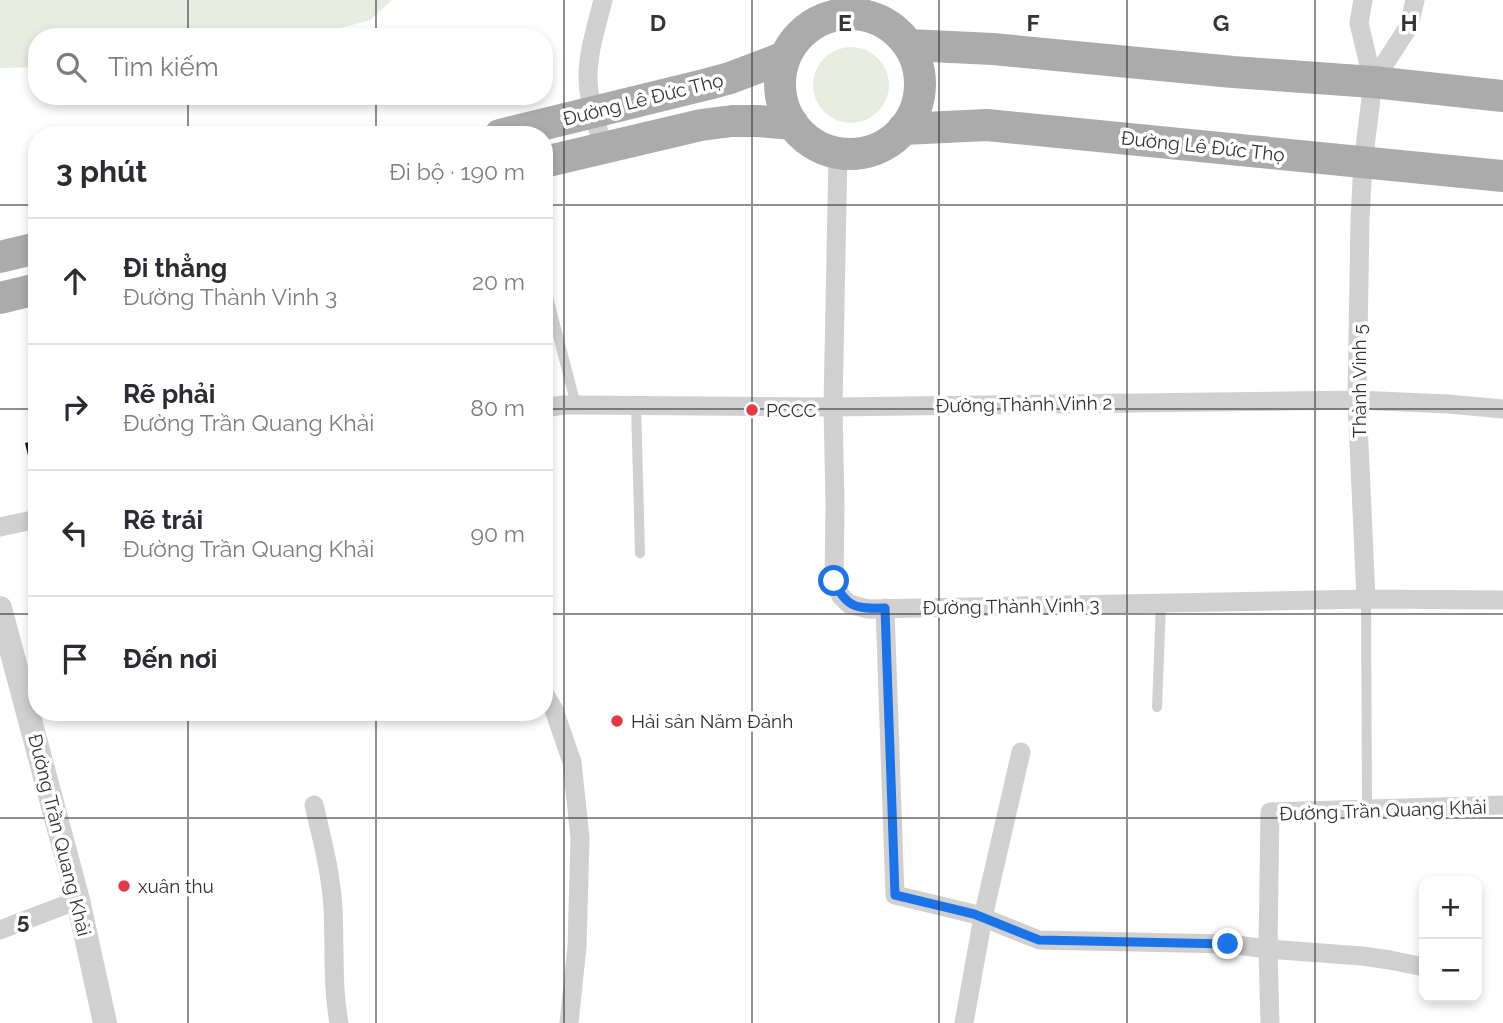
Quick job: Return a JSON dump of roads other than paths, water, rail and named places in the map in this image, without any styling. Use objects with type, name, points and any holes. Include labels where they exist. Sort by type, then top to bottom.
[{"type":"main road","points":[[855,7],[863,15],[881,20],[897,31],[909,45],[918,65],[920,88],[915,110],[903,129],[890,141],[874,150],[856,154],[838,153],[805,138],[793,124],[782,103],[780,80],[785,57],[795,41],[808,28],[825,18],[844,14],[855,7]]},
{"type":"main road","points":[[909,45],[993,49],[1503,96]]},
{"type":"main road","name":"Đường Lê Đức Thọ","points":[[535,126],[730,78],[785,57]]},
{"type":"main road","name":"Đường Lê Đức Thọ","points":[[553,160],[712,124],[758,121],[793,124]]},
{"type":"main road","name":"Đường Lê Đức Thọ","points":[[903,129],[987,125],[1503,176]]},
{"type":"main road","points":[[0,257],[28,250]]},
{"type":"main road","points":[[0,298],[28,291]]},
{"type":"street","points":[[603,0],[589,68],[589,92],[603,147]]},
{"type":"street","points":[[1363,0],[1359,23],[1373,82]]},
{"type":"street","points":[[1373,82],[1409,26],[1415,0]]},
{"type":"street","name":"Thành Vinh 5","points":[[1366,599],[1357,400],[1360,219],[1363,163],[1373,82]]},
{"type":"street","name":"Đường Thành Vinh 3","points":[[838,153],[833,407],[834,581],[841,596],[849,604],[869,609],[1366,599],[1503,600]]},
{"type":"street","name":"Đường Thành Vinh 2","points":[[553,407],[576,405],[833,407],[1357,400],[1503,409]]},
{"type":"street","points":[[0,527],[28,521]]},
{"type":"street","name":"Đường Trần Quang Khải","points":[[0,608],[28,711]]},
{"type":"street","points":[[885,608],[895,895],[974,914],[1039,940],[1228,944],[1362,956],[1419,967]]},
{"type":"street","points":[[553,708],[572,762],[580,838],[578,947],[569,1023]]},
{"type":"street","name":"Đường Trần Quang Khải","points":[[31,721],[79,900],[104,1023]]},
{"type":"street","points":[[964,1023],[983,917],[1021,752]]},
{"type":"street","points":[[314,805],[331,888],[334,981],[339,1023]]},
{"type":"street","name":"Đường Trần Quang Khải","points":[[1270,1023],[1270,812],[1503,805]]},
{"type":"street","points":[[0,930],[79,900]]},
{"type":"lane","points":[[553,317],[576,405]]},
{"type":"lane","points":[[636,405],[640,553]]},
{"type":"lane","points":[[1366,599],[1367,809]]},
{"type":"lane","points":[[1157,707],[1161,603]]},
{"type":"place","name":"PCCC","points":[[752,410]]},
{"type":"place","name":"Hải sản Năm Đảnh","points":[[617,721]]},
{"type":"place","name":"xuân thu","points":[[124,886]]}]
